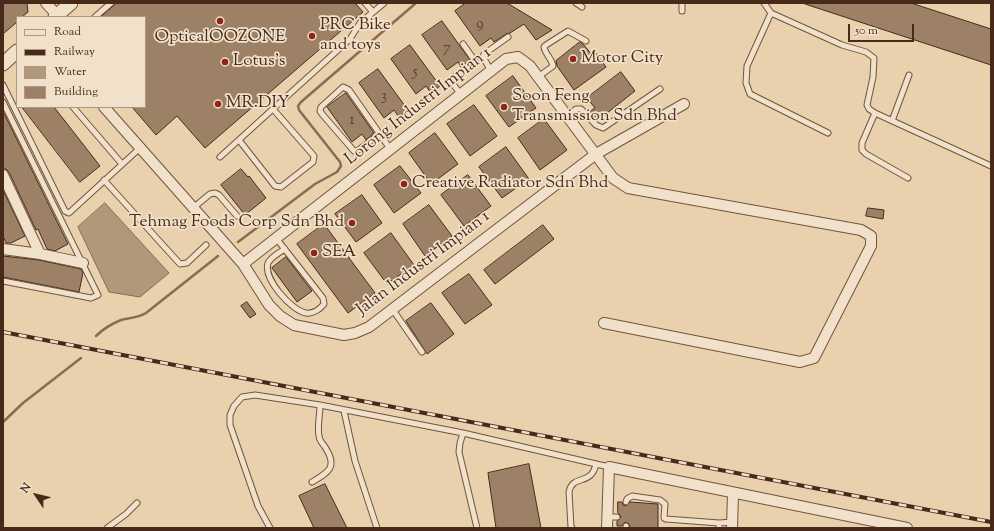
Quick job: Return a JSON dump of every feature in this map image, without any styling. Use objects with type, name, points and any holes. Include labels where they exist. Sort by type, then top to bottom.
[{"type":"street","points":[[46,3],[57,16],[72,3]]},
{"type":"street","points":[[3,64],[16,52]]},
{"type":"street","name":"Lorong Industri Impian 1","points":[[242,264],[391,150],[506,59],[518,57],[530,66],[613,178],[628,188],[861,230],[871,236],[871,246],[814,358],[800,362],[604,323]]},
{"type":"street","name":"Jalan Industri Impian 1","points":[[105,108],[242,264],[269,305],[280,316],[294,324],[344,335],[355,333],[369,327],[393,310],[596,154],[684,104]]},
{"type":"street","points":[[3,175],[40,254]]},
{"type":"street","points":[[4,248],[83,263]]},
{"type":"street","points":[[607,528],[612,517],[609,468],[734,493],[857,523],[907,528]]},
{"type":"street","points":[[732,525],[734,493]]},
{"type":"lane","points":[[96,16],[111,3]]},
{"type":"lane","points":[[365,3],[373,12]]},
{"type":"lane","points":[[220,157],[350,38],[360,23],[384,3]]},
{"type":"lane","points":[[576,3],[582,7]]},
{"type":"lane","points":[[682,3],[682,11]]},
{"type":"lane","points":[[764,3],[771,12],[842,44],[866,52],[874,58],[873,77],[867,105],[869,109],[991,166]]},
{"type":"lane","points":[[771,12],[747,66],[746,83],[750,94],[828,133]]},
{"type":"lane","points":[[538,77],[553,66],[553,63],[544,47],[546,44],[568,31],[586,41]]},
{"type":"lane","points":[[491,71],[483,57],[484,54],[508,36]]},
{"type":"lane","points":[[461,95],[453,84],[452,78],[475,61],[463,44]]},
{"type":"lane","points":[[892,121],[909,75]]},
{"type":"lane","points":[[3,85],[65,211],[69,213],[140,148]]},
{"type":"lane","points":[[380,134],[357,151],[354,151],[322,114],[320,111],[321,106],[343,87],[346,88],[380,134],[391,150]]},
{"type":"lane","points":[[568,116],[576,109],[581,109],[596,126],[604,128],[660,89]]},
{"type":"lane","points":[[3,102],[98,295],[91,298],[3,281]]},
{"type":"lane","points":[[74,108],[122,164]]},
{"type":"lane","points":[[239,140],[277,187],[280,187],[314,162],[314,156],[273,109]]},
{"type":"lane","points":[[875,113],[862,142],[862,150],[866,154],[908,178]]},
{"type":"lane","points":[[104,180],[180,264],[186,263],[206,246]]},
{"type":"lane","points":[[194,208],[210,194],[215,193],[219,195],[237,216]]},
{"type":"lane","points":[[276,238],[285,249],[323,298],[324,304],[320,310],[307,313],[298,309],[280,294],[271,282],[268,264],[271,259],[285,249]]},
{"type":"lane","points":[[393,310],[422,352]]},
{"type":"lane","points":[[270,528],[258,506],[230,425],[230,415],[234,406],[242,397],[255,395],[320,405],[344,411],[464,433],[609,468]]},
{"type":"lane","points":[[312,482],[328,472],[332,463],[330,455],[319,438],[320,405]]},
{"type":"lane","points":[[344,411],[355,461],[378,528]]},
{"type":"lane","points":[[464,433],[460,443],[459,452],[477,528]]},
{"type":"lane","points":[[572,528],[570,487],[574,483],[592,475],[596,464]]},
{"type":"lane","points":[[626,502],[627,499],[632,496],[660,500],[665,504],[664,518],[666,519],[732,525]]},
{"type":"lane","points":[[107,528],[126,514],[137,503]]},
{"type":"water","points":[[105,203],[169,273],[140,297],[109,292],[78,227]]},
{"type":"building","points":[[3,3],[27,3],[28,12],[23,16],[16,16],[16,23],[3,34]]},
{"type":"building","name":"Lotus's","points":[[117,3],[355,3],[363,12],[205,148],[177,116],[156,135],[133,108],[146,108],[146,16],[102,16]]},
{"type":"building","points":[[466,3],[507,3],[552,30],[536,40],[524,24],[494,42],[491,38],[480,46],[455,11]]},
{"type":"building","points":[[911,3],[991,29],[991,65],[805,4]]},
{"type":"building","points":[[442,21],[470,60],[461,67],[458,62],[447,70],[422,35]]},
{"type":"building","points":[[580,42],[592,55],[595,52],[606,67],[574,90],[557,66],[556,61]]},
{"type":"building","points":[[410,45],[440,86],[431,93],[426,86],[416,94],[391,59]]},
{"type":"building","points":[[378,69],[408,110],[399,117],[394,110],[384,118],[359,83]]},
{"type":"building","points":[[621,72],[635,91],[597,121],[589,112],[595,108],[587,98]]},
{"type":"building","points":[[513,76],[536,108],[509,127],[486,96]]},
{"type":"building","points":[[346,93],[374,133],[366,140],[362,134],[352,142],[327,107]]},
{"type":"building","points":[[474,105],[497,136],[470,156],[447,124]]},
{"type":"building","points":[[23,108],[55,108],[100,166],[80,182]]},
{"type":"building","points":[[3,111],[68,244],[55,251],[47,249],[38,229],[36,230],[9,172],[6,169],[3,169]]},
{"type":"building","points":[[544,119],[567,150],[540,170],[518,138]]},
{"type":"building","points":[[435,133],[458,164],[431,184],[409,153]]},
{"type":"building","points":[[506,147],[529,179],[502,198],[479,167]]},
{"type":"building","points":[[400,166],[421,193],[394,213],[374,185]]},
{"type":"building","points":[[241,169],[248,177],[249,176],[266,198],[245,215],[221,185]]},
{"type":"building","points":[[468,175],[491,206],[464,226],[441,195]]},
{"type":"building","points":[[3,190],[25,236],[11,243],[6,243],[3,236]]},
{"type":"building","points":[[362,195],[382,223],[356,242],[335,214]]},
{"type":"building","points":[[429,205],[452,236],[425,256],[403,224]]},
{"type":"building","points":[[868,208],[884,210],[883,219],[866,216]]},
{"type":"building","points":[[324,224],[375,293],[348,313],[297,244]]},
{"type":"building","points":[[543,225],[554,239],[495,284],[484,270]]},
{"type":"building","points":[[391,233],[414,265],[387,284],[364,253]]},
{"type":"building","points":[[3,256],[39,260],[81,269],[83,273],[79,292],[3,277]]},
{"type":"building","points":[[286,257],[312,291],[297,302],[272,268]]},
{"type":"building","points":[[469,274],[492,305],[465,324],[442,293]]},
{"type":"building","points":[[247,302],[256,314],[250,318],[241,306]]},
{"type":"building","points":[[431,303],[454,334],[427,354],[406,321]]},
{"type":"building","points":[[529,464],[541,528],[496,528],[488,473]]},
{"type":"building","points":[[325,484],[347,528],[314,528],[299,496]]},
{"type":"building","points":[[618,502],[622,502],[623,505],[626,506],[630,502],[658,504],[658,528],[630,528],[629,524],[626,522],[622,526],[617,526],[617,521],[621,517],[618,513]]},
{"type":"waterway","points":[[238,242],[315,184],[337,172],[341,166],[340,162],[299,110],[298,106],[416,3]]},
{"type":"waterway","points":[[96,336],[104,329],[121,320],[143,315],[218,256]]},
{"type":"waterway","points":[[3,422],[23,403],[81,358]]},
{"type":"railway","points":[[3,332],[991,522]]},
{"type":"place","name":"OpticalOOZONE","points":[[220,21]]},
{"type":"place","name":"PRC Bike and toys","points":[[312,36]]},
{"type":"place","name":"Motor City","points":[[573,59]]},
{"type":"place","name":"Lotus's","points":[[225,62]]},
{"type":"place","name":"MR.DIY","points":[[218,104]]},
{"type":"place","name":"Soon Feng Transmission Sdn Bhd","points":[[504,107]]},
{"type":"place","name":"Creative Radiator Sdn Bhd","points":[[404,184]]},
{"type":"place","name":"Tehmag Foods Corp Sdn Bhd","points":[[352,223]]},
{"type":"place","name":"SEA","points":[[314,253]]}]
